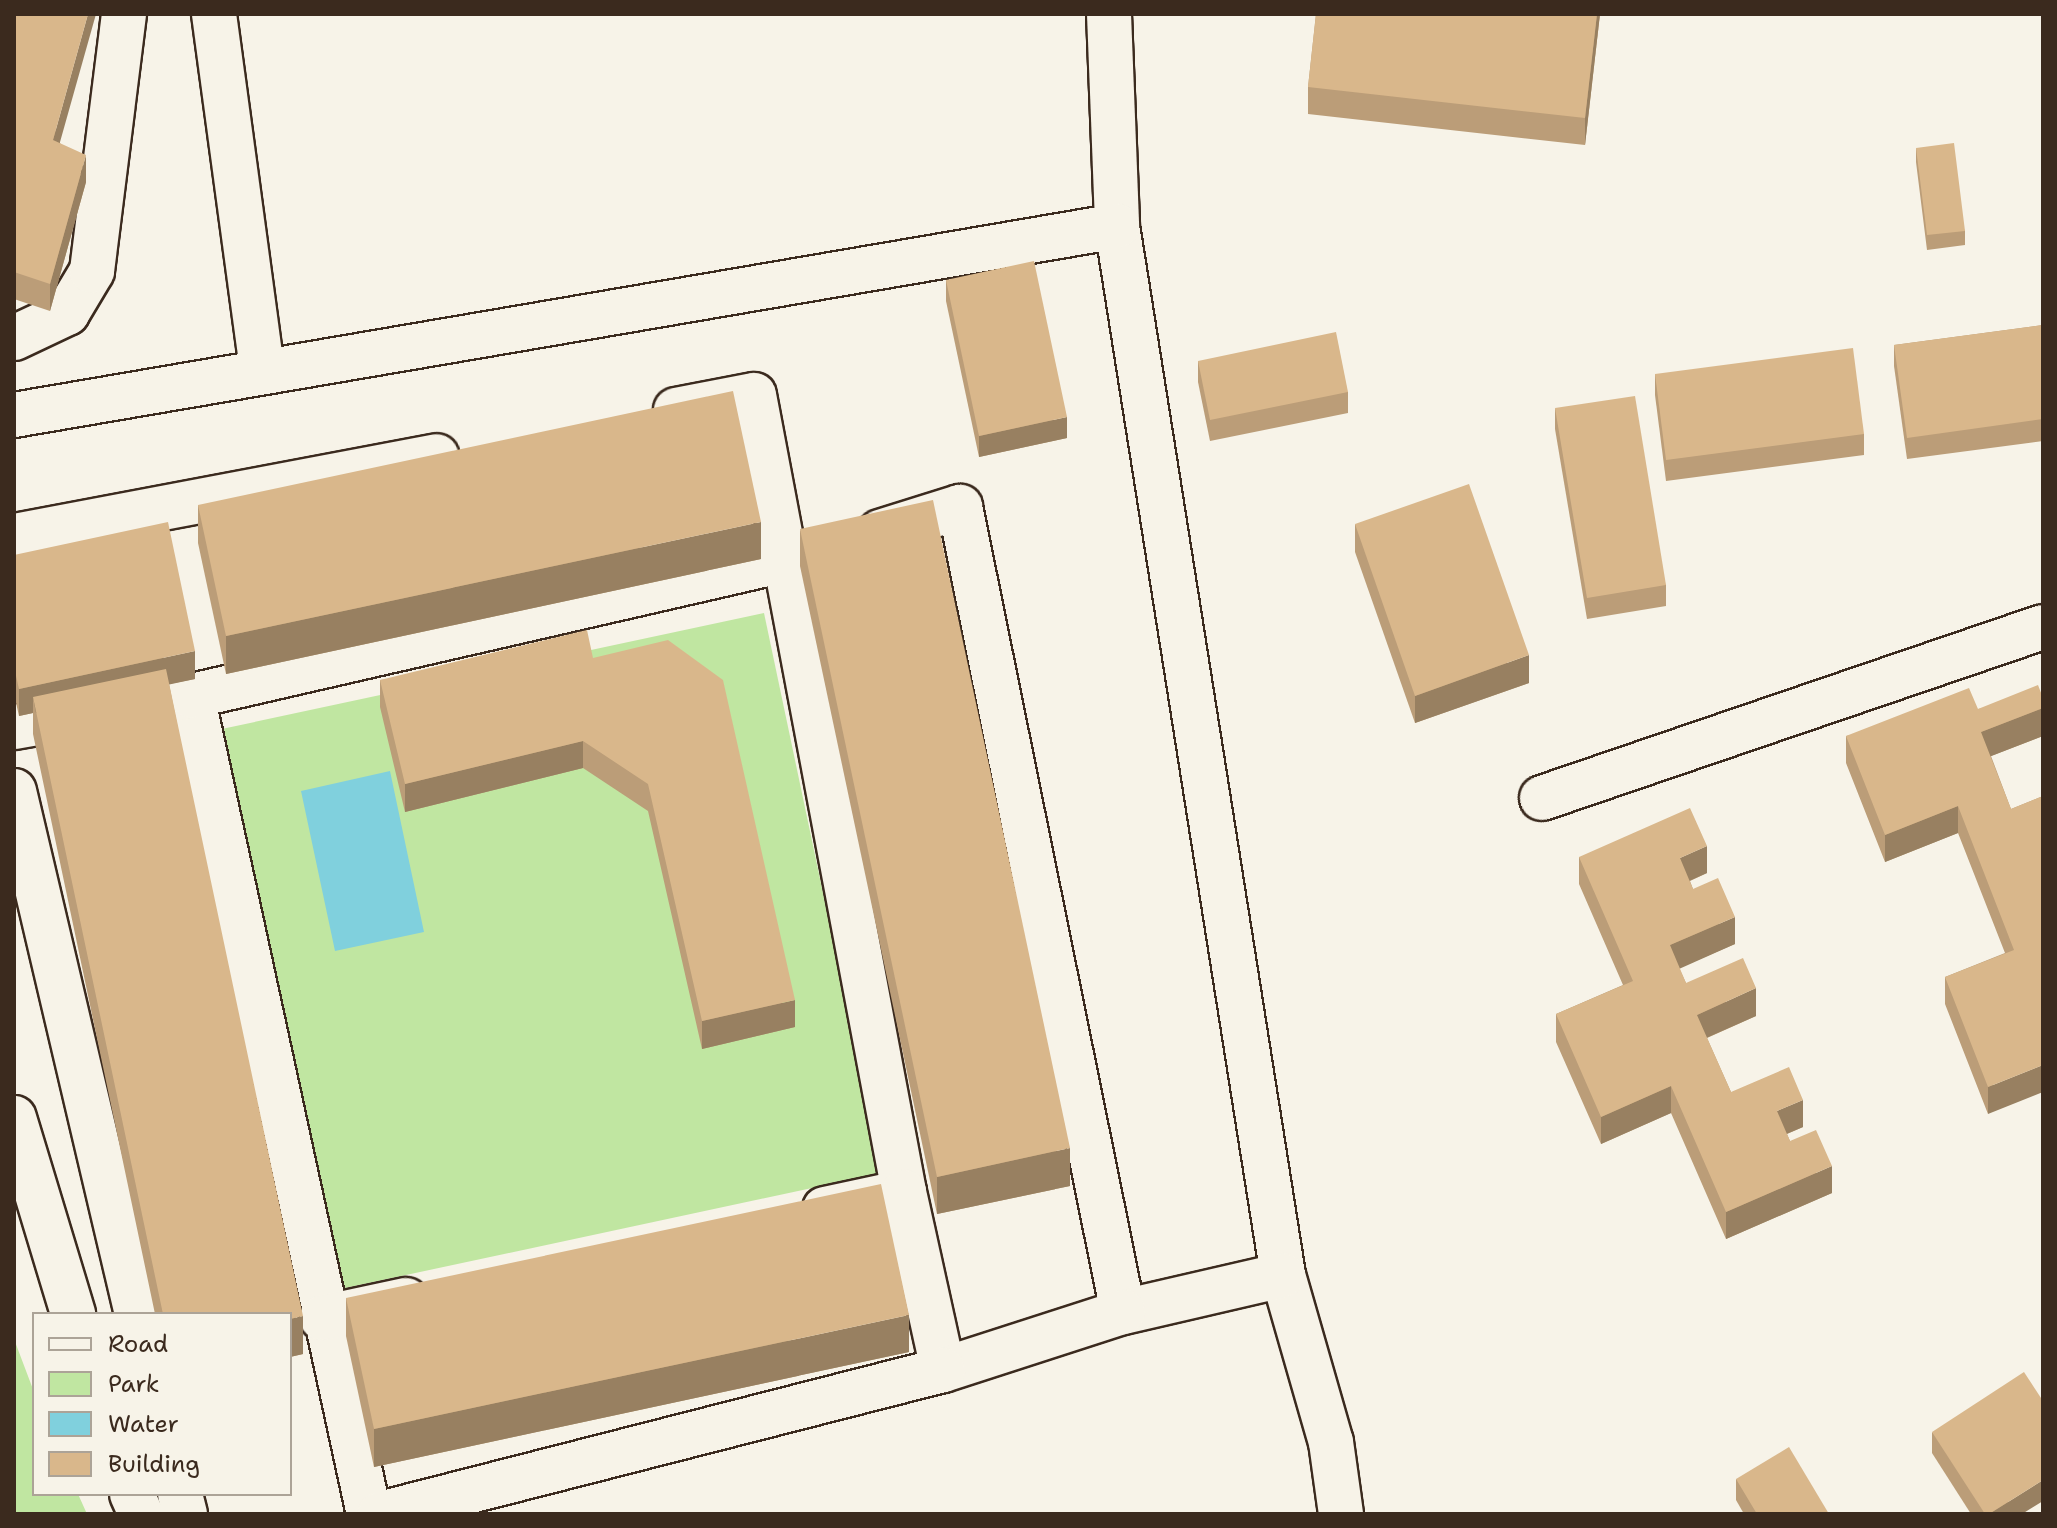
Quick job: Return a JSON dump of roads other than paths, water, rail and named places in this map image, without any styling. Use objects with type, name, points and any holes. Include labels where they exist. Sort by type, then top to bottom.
[{"type":"street","points":[[14,338],[67,313],[92,271],[124,14]]},
{"type":"street","points":[[214,14],[262,368]]},
{"type":"street","points":[[1109,14],[1117,226],[1283,1275],[1331,1442],[1341,1514]]},
{"type":"street","points":[[14,415],[262,368],[1117,226]]},
{"type":"street","points":[[630,419],[754,395],[783,563],[904,1192],[943,1370]]},
{"type":"street","points":[[14,536],[476,448]]},
{"type":"street","points":[[14,727],[192,696],[783,563],[960,507],[1123,1312]]},
{"type":"street","points":[[1542,798],[2043,627]]},
{"type":"street","points":[[192,696],[322,1318],[369,1514]]},
{"type":"street","points":[[14,791],[137,1312]]},
{"type":"street","points":[[14,1118],[72,1312]]},
{"type":"street","points":[[782,1219],[904,1192]]},
{"type":"street","points":[[380,1514],[943,1370],[1123,1312],[1283,1275]]},
{"type":"street","points":[[322,1318],[445,1291]]},
{"type":"water","points":[[390,771],[424,932],[335,951],[301,791]]}]
